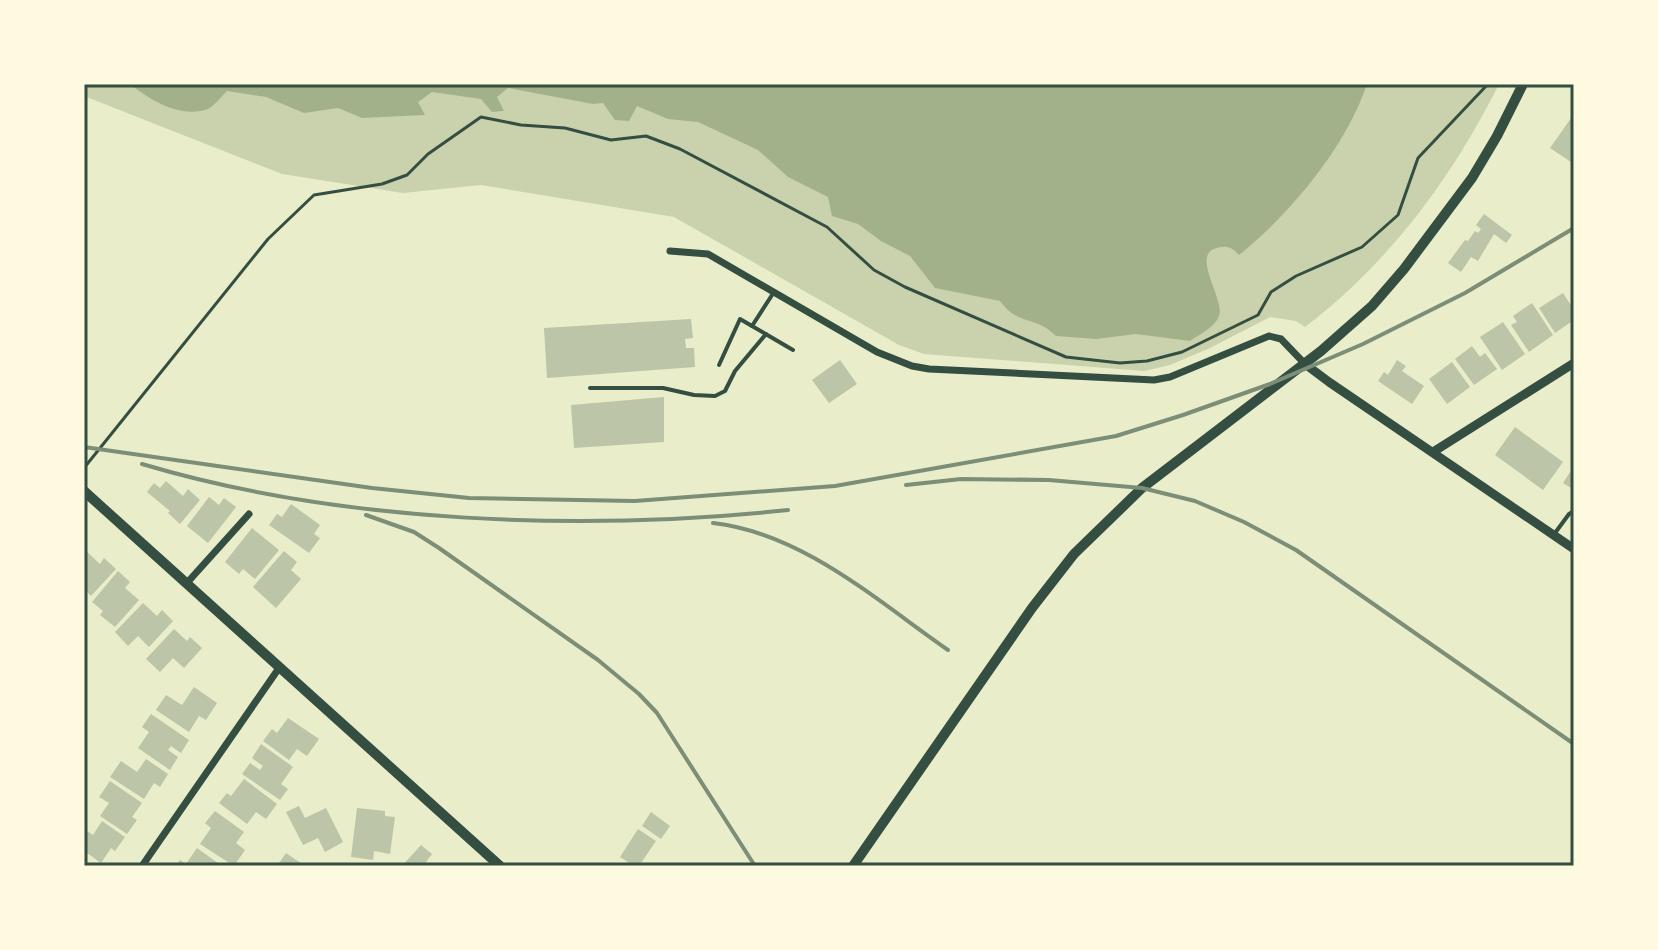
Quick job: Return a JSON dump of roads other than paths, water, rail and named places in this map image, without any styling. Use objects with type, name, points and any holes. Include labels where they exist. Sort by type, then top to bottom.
[{"type":"main road","points":[[853,866],[1032,608],[1081,546],[1164,470],[1305,364],[1372,306],[1404,269],[1472,178],[1523,84]]},
{"type":"main road","points":[[84,491],[500,866]]},
{"type":"street","points":[[670,251],[708,254],[877,352],[912,366],[929,369],[1154,380],[1188,370],[1269,336],[1281,339],[1305,364],[1329,382],[1574,549]]},
{"type":"street","points":[[1433,452],[1574,363]]},
{"type":"street","points":[[186,584],[249,514]]},
{"type":"street","points":[[142,866],[279,668]]},
{"type":"lane","points":[[752,326],[774,292]]},
{"type":"lane","points":[[719,365],[740,319],[793,350]]},
{"type":"lane","points":[[590,388],[663,388],[715,396],[725,391],[735,371],[766,334]]},
{"type":"lane","points":[[1553,535],[1574,511]]},
{"type":"railway","points":[[84,447],[372,488],[469,498],[635,501],[835,486],[1116,436],[1183,415],[1270,384],[1363,344],[1465,293],[1574,228]]},
{"type":"railway","points":[[142,464],[218,484],[298,499],[462,517],[545,521],[628,520],[788,510]]},
{"type":"railway","points":[[906,485],[961,479],[1049,480],[1142,488],[1195,501],[1244,522],[1296,550],[1574,744]]},
{"type":"railway","points":[[366,515],[414,532],[439,548],[598,660],[639,694],[657,713],[755,866]]},
{"type":"railway","points":[[713,523],[746,529],[807,554],[865,590],[948,650]]}]
